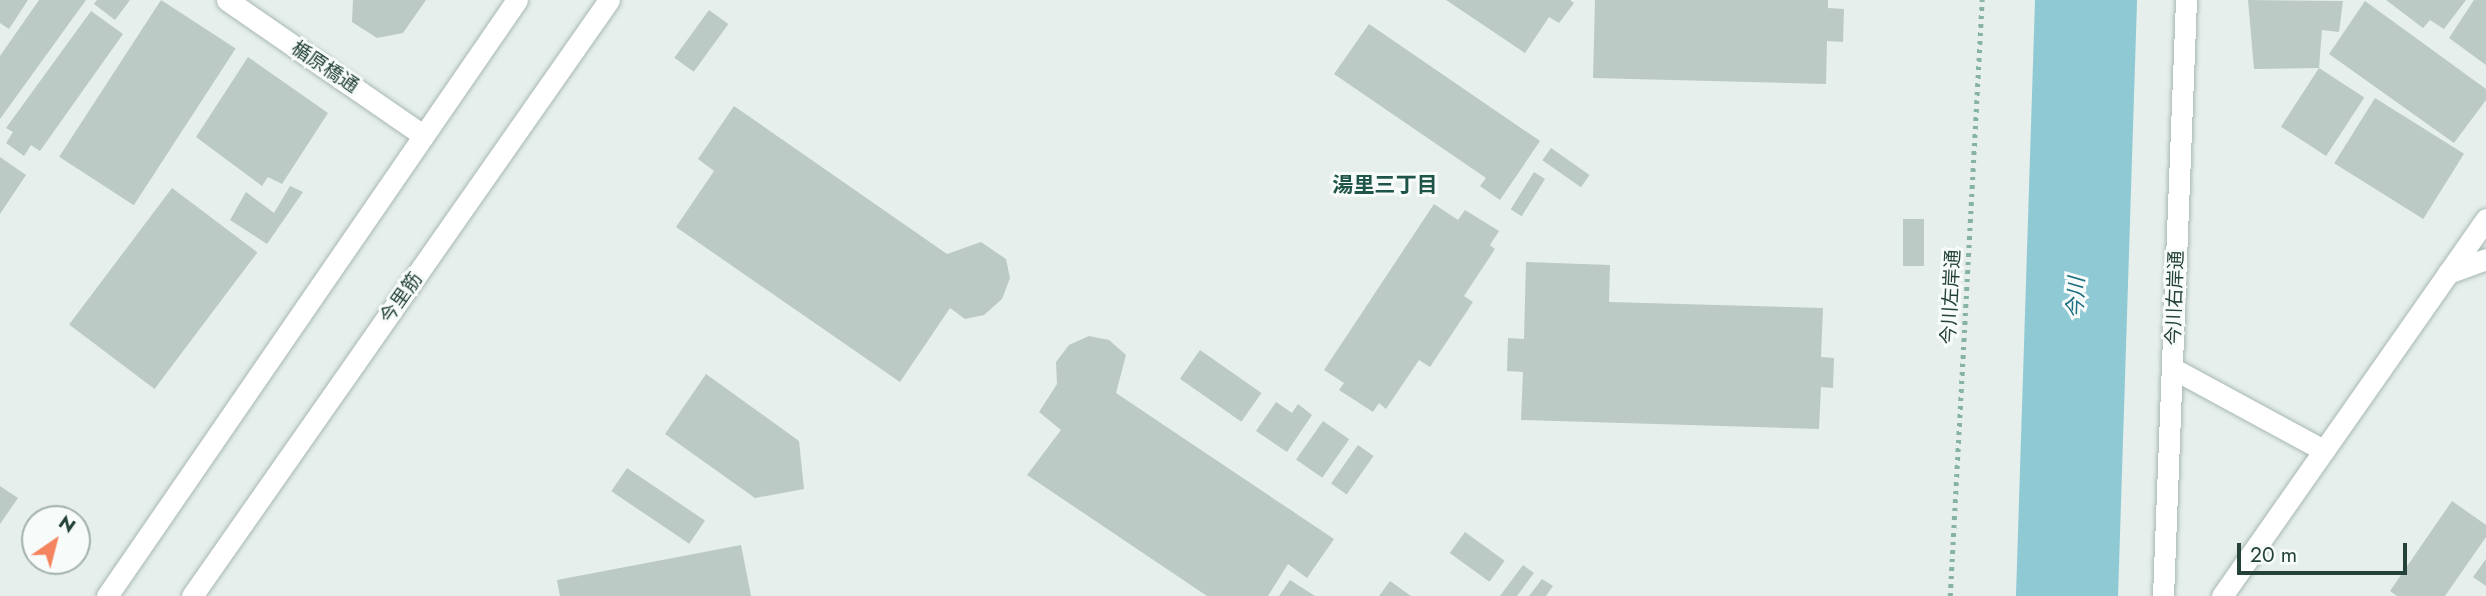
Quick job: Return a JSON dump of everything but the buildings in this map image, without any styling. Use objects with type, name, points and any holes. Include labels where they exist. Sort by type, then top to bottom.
[{"type":"street","name":"楯原橋通","points":[[227,0],[423,135]]},
{"type":"street","points":[[107,596],[517,0]]},
{"type":"street","name":"今里筋","points":[[192,596],[609,0]]},
{"type":"street","name":"今川右岸通","points":[[2163,596],[2186,0]]},
{"type":"street","points":[[2222,596],[2486,219]]},
{"type":"street","points":[[2448,273],[2486,259]]},
{"type":"street","points":[[2172,368],[2323,450]]},
{"type":"path","name":"今川左岸通","points":[[1950,596],[1982,0]]},
{"type":"waterway","name":"今川","points":[[2067,596],[2086,0]]},
{"type":"district","name":"湯里三丁目","points":[[1385,185]]}]
